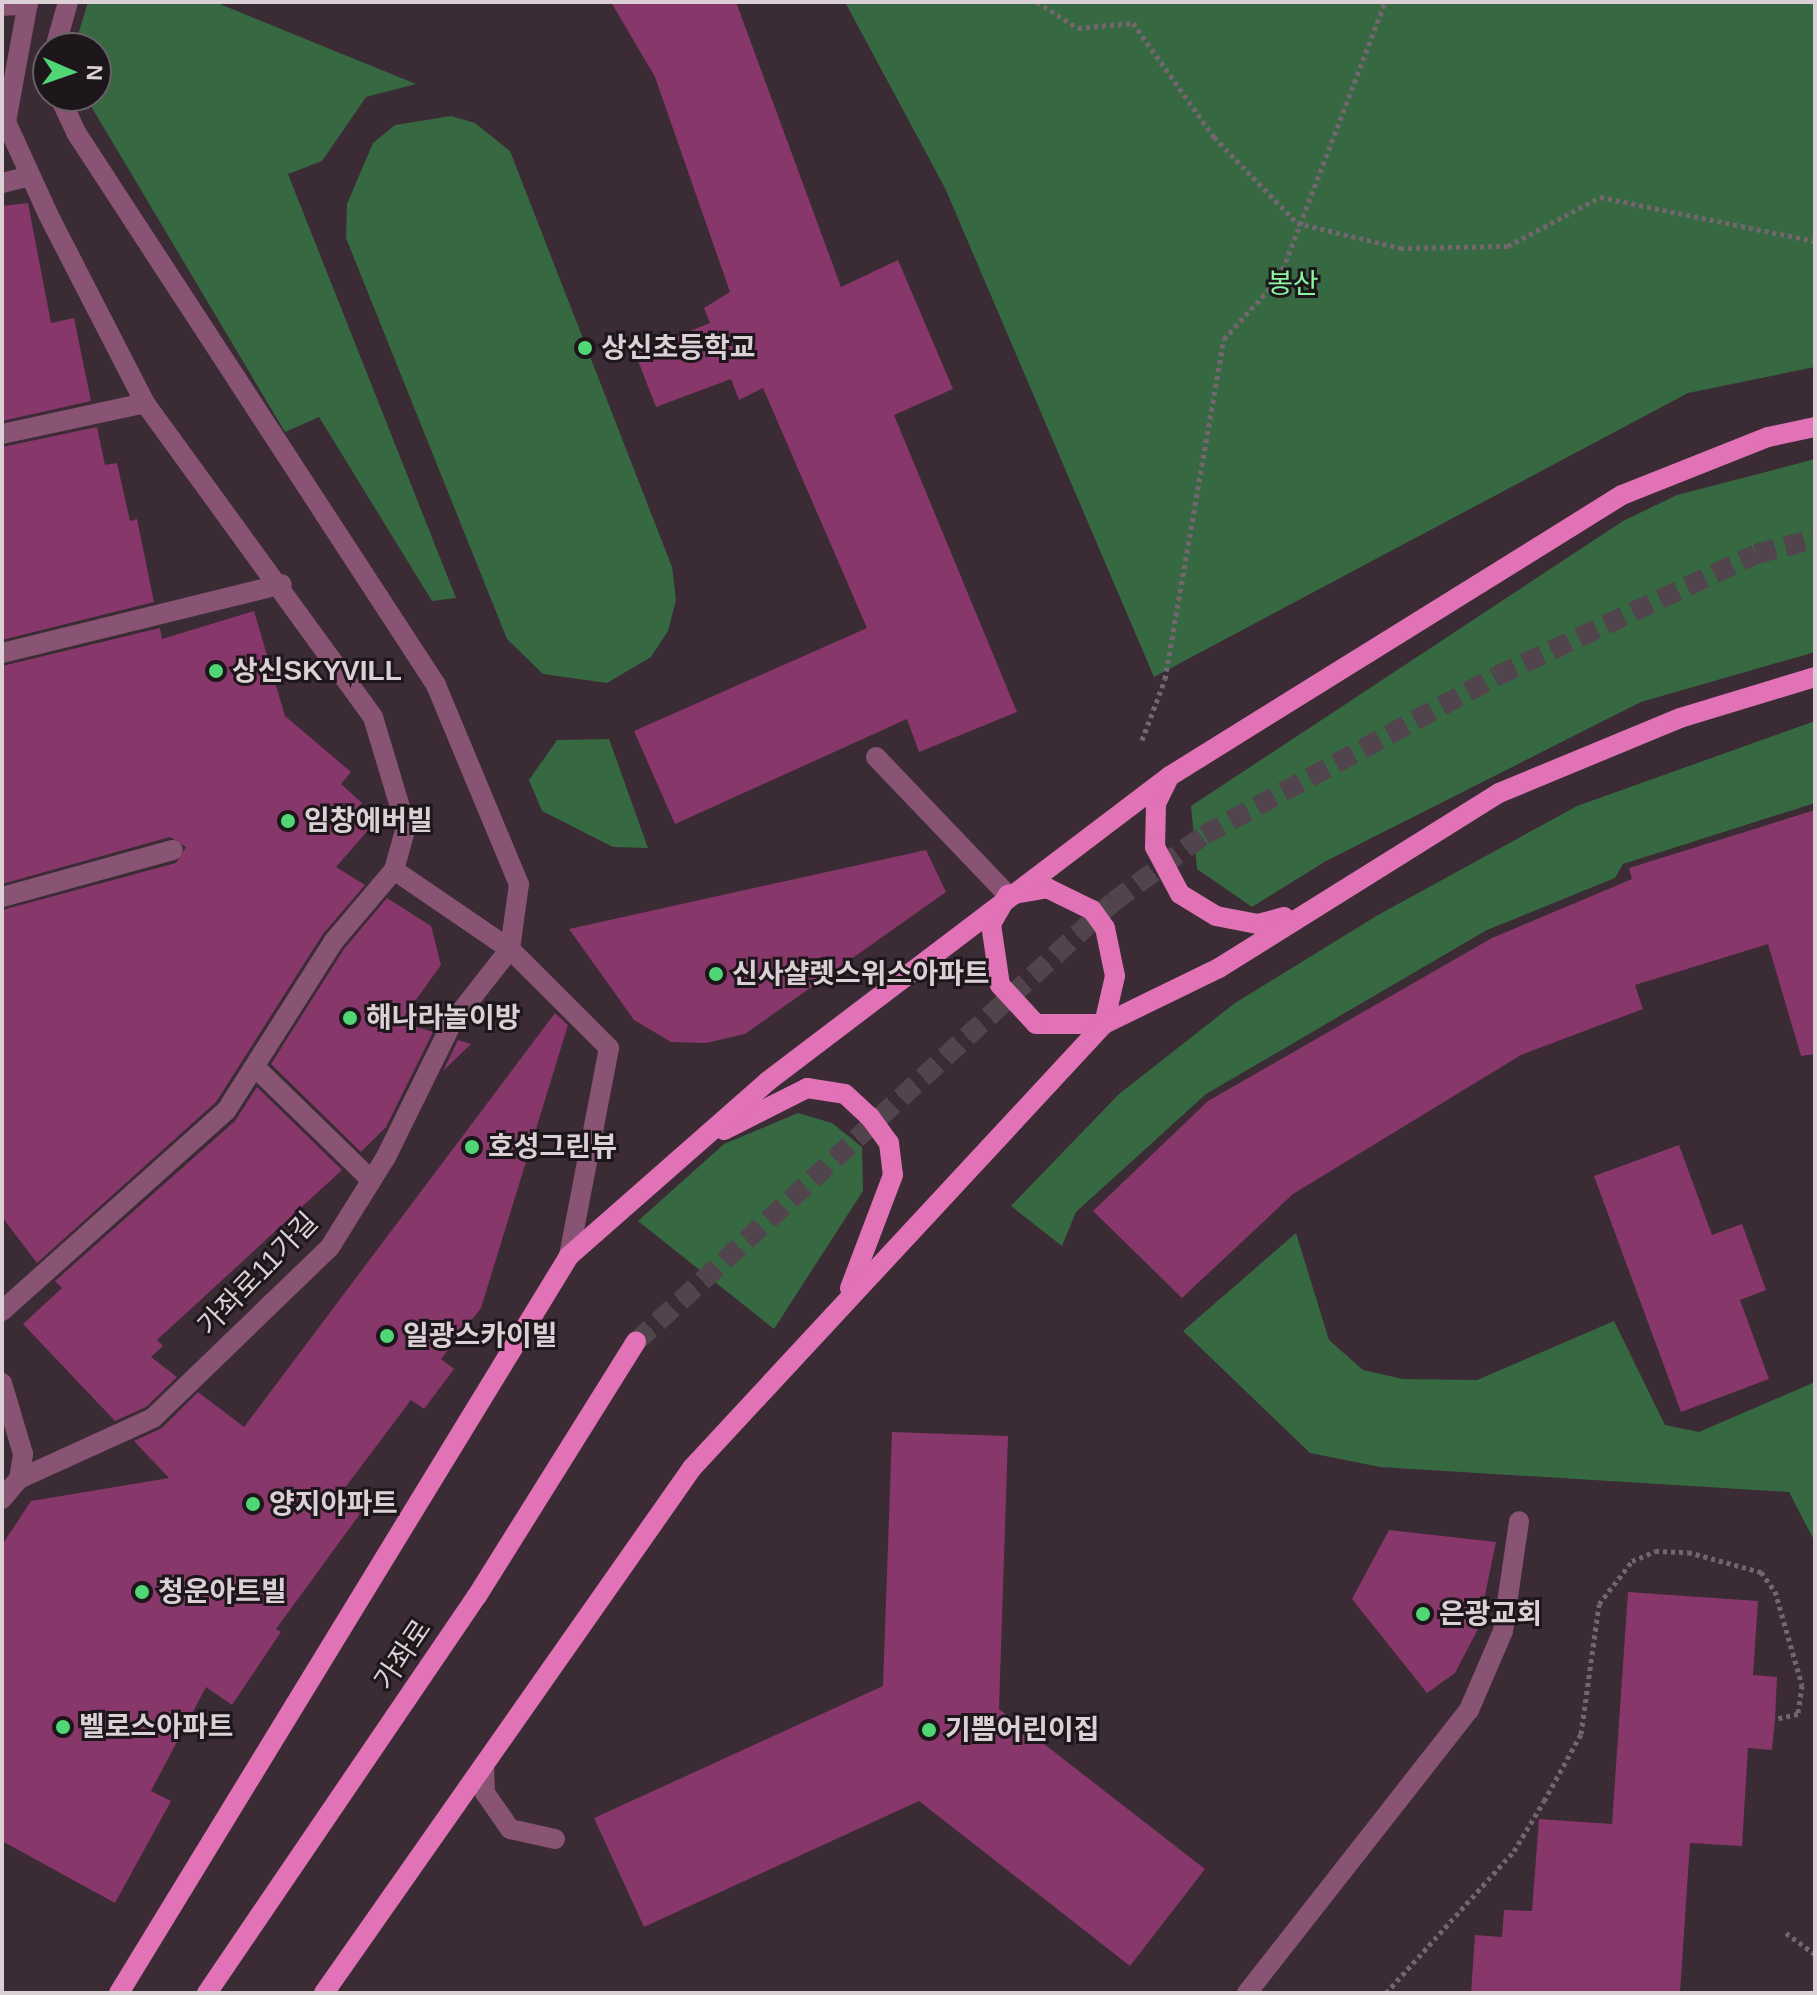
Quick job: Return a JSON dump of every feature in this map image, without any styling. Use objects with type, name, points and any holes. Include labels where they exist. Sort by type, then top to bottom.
[{"type":"main road","points":[[119,1993],[569,1256],[687,1151],[1008,895],[1170,776],[1622,495],[1768,437],[1815,427]]},
{"type":"main road","points":[[324,1993],[692,1468],[1104,1024],[1114,1000],[1114,952],[1092,910],[1047,888],[1008,895],[991,924],[1000,985],[1036,1024],[1104,1024],[1219,968],[1303,911],[1499,793],[1680,718],[1815,677]]},
{"type":"main road","points":[[1170,776],[1156,804],[1155,847],[1180,894],[1216,916],[1258,924],[1303,911]]},
{"type":"main road","points":[[687,1151],[807,1088],[845,1094],[870,1117],[889,1143],[893,1175],[865,1262],[827,1326]]},
{"type":"main road","name":"가좌로","points":[[207,1993],[477,1596],[636,1342]]},
{"type":"street","points":[[60,32],[68,2]]},
{"type":"street","points":[[2,6],[28,3],[6,122],[30,176],[145,403],[282,584],[373,717],[406,827],[394,870],[334,941],[258,1070],[226,1111],[2,1311]]},
{"type":"street","points":[[67,112],[77,134],[436,685],[519,884],[510,949]]},
{"type":"street","points":[[2,183],[30,176]]},
{"type":"street","points":[[2,434],[145,403]]},
{"type":"street","points":[[2,653],[282,584]]},
{"type":"street","points":[[876,757],[1008,895]]},
{"type":"street","points":[[2,897],[173,850]]},
{"type":"street","points":[[394,870],[510,949],[609,1048],[569,1256]]},
{"type":"street","name":"가좌로11가길","points":[[2,1499],[19,1479],[153,1418],[330,1247],[371,1180],[452,1023],[510,949]]},
{"type":"street","points":[[258,1070],[371,1180]]},
{"type":"street","points":[[2,1383],[23,1454],[19,1479]]},
{"type":"street","points":[[1247,1993],[1469,1710],[1503,1631],[1519,1521]]},
{"type":"street","points":[[484,1765],[485,1793],[510,1829],[555,1839]]},
{"type":"path","points":[[1037,2],[1078,28],[1133,23],[1214,137],[1297,223],[1400,248],[1508,246],[1600,197],[1815,241]]},
{"type":"path","points":[[1137,752],[1165,679],[1224,339],[1280,277],[1297,223],[1385,2]]},
{"type":"path","points":[[1386,1993],[1514,1851],[1544,1801],[1581,1734],[1599,1604],[1632,1561],[1655,1551],[1688,1552],[1761,1572],[1775,1591],[1802,1685],[1798,1714],[1775,1719]]},
{"type":"path","points":[[1786,1933],[1815,1954]]},
{"type":"green space","points":[[88,2],[215,2],[416,84],[366,97],[322,161],[288,174],[456,598],[432,601],[319,417],[285,432],[95,112],[112,112],[112,32],[79,32]]},
{"type":"green space","name":"봉산","points":[[845,2],[1815,2],[1815,367],[1688,393],[1154,677],[945,188]]},
{"type":"green space","points":[[451,116],[475,123],[510,151],[672,567],[676,600],[668,631],[651,657],[607,683],[543,674],[507,639],[346,238],[347,204],[373,143],[395,125]]},
{"type":"green space","points":[[1815,459],[1815,652],[1641,702],[1326,861],[1252,907],[1197,869],[1191,806],[1623,521],[1677,495]]},
{"type":"green space","points":[[1815,721],[1815,803],[1623,864],[1615,878],[1487,930],[1206,1094],[1076,1212],[1062,1246],[1011,1206],[1119,1094],[1235,1003],[1378,915],[1577,806]]},
{"type":"green space","points":[[609,739],[648,848],[613,847],[542,811],[529,780],[557,740]]},
{"type":"green space","points":[[798,1113],[832,1123],[862,1147],[863,1191],[774,1329],[638,1221],[724,1144]]},
{"type":"green space","points":[[1296,1233],[1329,1340],[1363,1370],[1403,1379],[1477,1380],[1614,1321],[1665,1425],[1699,1432],[1815,1382],[1815,1542],[1789,1492],[1380,1467],[1310,1453],[1183,1331]]},
{"type":"building","points":[[611,2],[736,2],[841,287],[898,260],[953,389],[894,415],[1017,712],[919,752],[907,719],[675,824],[634,731],[867,628],[763,388],[739,400],[731,379],[656,407],[635,353],[710,323],[704,308],[730,292],[655,77]]},
{"type":"building","points":[[28,203],[51,323],[74,318],[91,401],[2,421],[2,206]]},
{"type":"building","points":[[97,427],[105,465],[117,463],[130,521],[137,519],[154,602],[2,640],[2,447]]},
{"type":"building","points":[[254,611],[285,716],[351,772],[341,784],[362,803],[352,814],[369,829],[336,867],[365,885],[323,934],[216,1102],[37,1263],[2,1217],[2,910],[176,863],[186,847],[170,837],[2,884],[2,666],[160,628],[162,639]]},
{"type":"building","points":[[1815,810],[1815,1054],[1801,1056],[1768,944],[1635,985],[1643,1009],[1521,1055],[1293,1194],[1182,1298],[1093,1211],[1208,1101],[1492,938],[1632,879],[1629,868]]},
{"type":"building","name":"신사샬렛스위스아파트","points":[[926,850],[946,892],[745,1034],[706,1043],[671,1042],[634,1020],[569,929]]},
{"type":"building","name":"해나라놀이방","points":[[387,898],[431,926],[441,965],[400,1022],[433,1032],[386,1127],[361,1152],[271,1064],[344,949]]},
{"type":"building","points":[[555,1013],[568,1025],[481,1308],[441,1359],[454,1369],[424,1409],[411,1400],[338,1497],[360,1514],[276,1629],[281,1632],[232,1705],[206,1687],[151,1791],[171,1801],[115,1903],[2,1841],[2,1545],[31,1501],[169,1478],[134,1441],[162,1428],[198,1392],[244,1427]]},
{"type":"building","points":[[458,1040],[471,1044],[443,1071]]},
{"type":"building","points":[[257,1087],[342,1170],[157,1340],[163,1346],[151,1357],[177,1377],[146,1407],[115,1421],[23,1324],[62,1288],[55,1281],[235,1121]]},
{"type":"building","points":[[1679,1145],[1712,1235],[1742,1224],[1766,1290],[1740,1300],[1769,1379],[1681,1412],[1594,1176]]},
{"type":"building","points":[[892,1432],[1008,1436],[999,1709],[1205,1869],[1130,1966],[919,1801],[644,1927],[594,1818],[883,1686]]},
{"type":"building","name":"은광교회","points":[[1389,1530],[1496,1542],[1478,1629],[1455,1673],[1427,1693],[1352,1599]]},
{"type":"building","points":[[1628,1592],[1758,1601],[1753,1675],[1777,1677],[1775,1719],[1772,1750],[1748,1748],[1742,1846],[1690,1843],[1680,1993],[1471,1993],[1475,1935],[1502,1937],[1504,1910],[1532,1911],[1539,1819],[1612,1824]]},
{"type":"tunnel","points":[[636,1342],[1113,902],[1204,835],[1497,676],[1756,554],[1815,539]]},
{"type":"place","name":"상신초등학교","points":[[585,348]]},
{"type":"place","name":"상신SKYVILL","points":[[216,671]]},
{"type":"place","name":"임창에버빌","points":[[288,821]]},
{"type":"place","name":"신사샬렛스위스아파트","points":[[716,974]]},
{"type":"place","name":"해나라놀이방","points":[[350,1018]]},
{"type":"place","name":"호성그린뷰","points":[[472,1147]]},
{"type":"place","name":"일광스카이빌","points":[[387,1336]]},
{"type":"place","name":"양지아파트","points":[[253,1504]]},
{"type":"place","name":"청운아트빌","points":[[142,1592]]},
{"type":"place","name":"은광교회","points":[[1423,1614]]},
{"type":"place","name":"벨로스아파트","points":[[63,1727]]},
{"type":"place","name":"기쁨어린이집","points":[[929,1730]]}]
